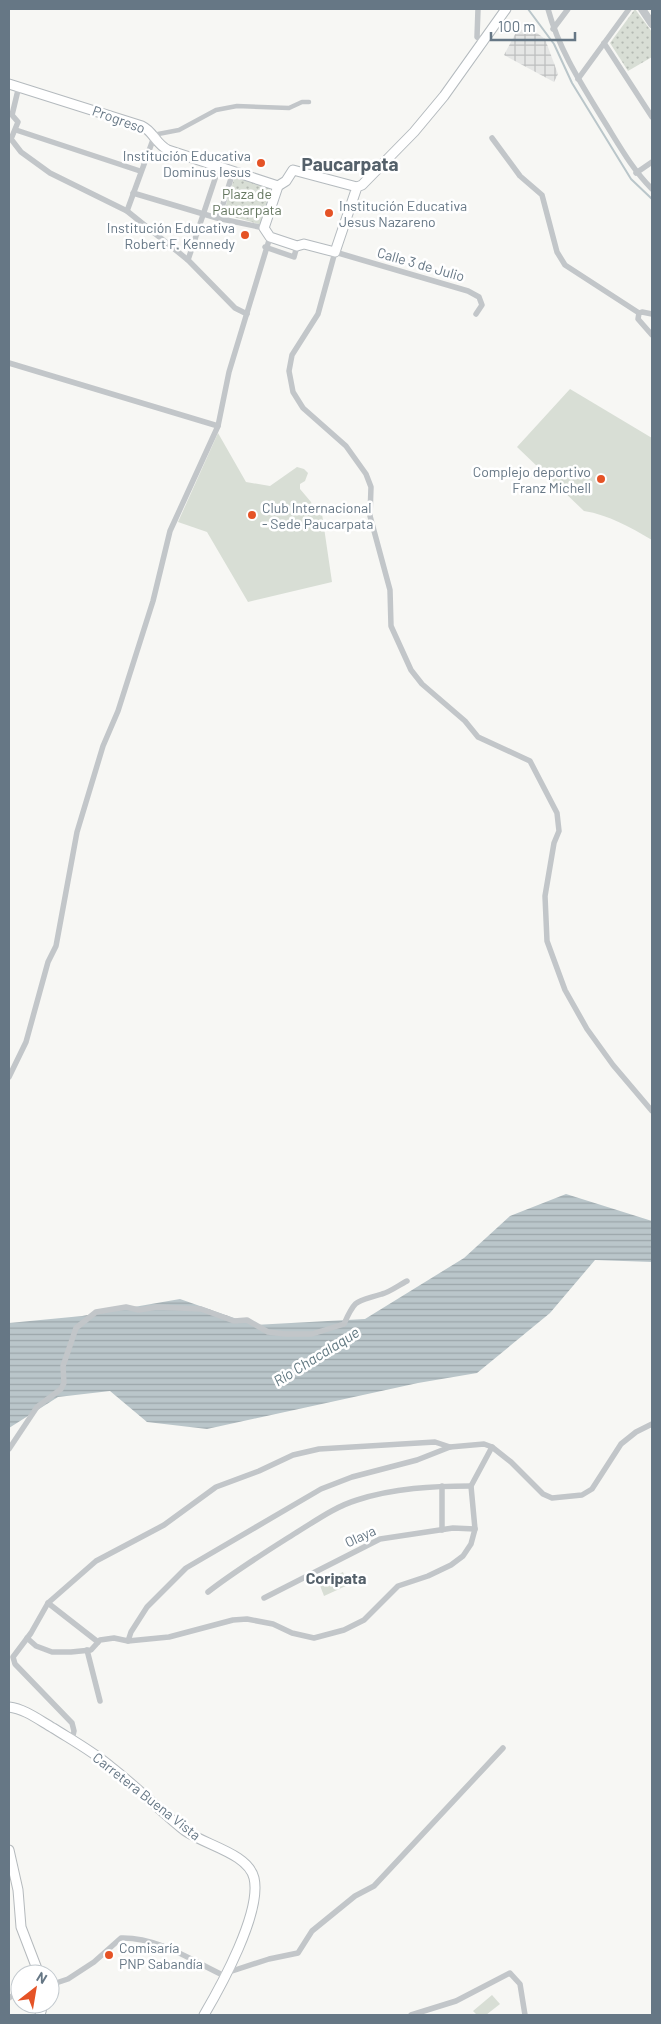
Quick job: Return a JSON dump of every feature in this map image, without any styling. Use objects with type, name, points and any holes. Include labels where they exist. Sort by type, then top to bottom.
[{"type":"main road","points":[[357,187],[335,252],[304,244],[298,246],[270,237],[264,228],[278,186],[286,181],[293,170],[357,187],[362,185],[414,132],[484,42],[504,11]]},
{"type":"main road","name":"Progreso","points":[[9,84],[142,126],[149,129],[153,136],[168,150],[278,186]]},
{"type":"main road","name":"Carretera Buena Vista","points":[[9,1707],[24,1711],[72,1740],[109,1765],[189,1834],[242,1860],[251,1870],[255,1888],[250,1913],[228,1974],[204,2015]]},
{"type":"main road","points":[[9,1850],[18,1890],[21,1927],[35,1964]]},
{"type":"street","points":[[478,9],[477,37],[484,42]]},
{"type":"street","points":[[548,9],[553,29],[578,79],[636,173],[652,189]]},
{"type":"street","points":[[553,29],[568,9]]},
{"type":"street","points":[[578,79],[629,9]]},
{"type":"street","points":[[642,9],[652,24]]},
{"type":"street","points":[[604,43],[652,117]]},
{"type":"street","points":[[19,86],[12,115],[18,122],[11,139],[15,147],[50,174],[127,210],[188,260],[235,308],[247,314]]},
{"type":"street","points":[[127,210],[153,136],[179,130],[216,110],[237,106],[289,108],[302,102],[308,102]]},
{"type":"street","points":[[16,130],[140,170]]},
{"type":"street","points":[[492,138],[520,176],[542,196],[557,252],[565,265],[639,313],[652,314]]},
{"type":"street","points":[[636,173],[652,162]]},
{"type":"street","points":[[188,260],[219,167]]},
{"type":"street","points":[[219,218],[233,172]]},
{"type":"street","points":[[134,193],[203,214],[264,228]]},
{"type":"street","points":[[9,1077],[26,1042],[48,962],[56,946],[77,832],[103,746],[118,711],[153,601],[170,531],[218,426],[229,372],[265,247],[270,237]]},
{"type":"street","points":[[265,247],[294,257],[298,246]]},
{"type":"street","points":[[335,252],[318,314],[292,355],[289,371],[293,392],[303,408],[346,446],[366,474],[371,487],[370,516],[390,590],[391,626],[411,670],[422,684],[465,721],[478,737],[530,761],[557,813],[560,831],[554,843],[545,896],[547,941],[565,990],[587,1029],[613,1065],[652,1111]]},
{"type":"street","name":"Calle 3 de Julio","points":[[335,252],[468,291],[479,297],[482,305],[476,314]]},
{"type":"street","points":[[639,313],[638,319],[652,335]]},
{"type":"street","points":[[9,363],[218,426]]},
{"type":"street","points":[[9,1450],[37,1407],[61,1389],[64,1382],[63,1366],[76,1328],[96,1312],[126,1307],[139,1310],[157,1307],[201,1310],[234,1320],[247,1320],[268,1332],[312,1334],[344,1324],[353,1304],[367,1297],[382,1294],[407,1281]]},
{"type":"street","points":[[128,1641],[147,1606],[186,1568],[321,1489],[352,1476],[417,1460],[450,1447],[484,1444],[492,1446],[543,1494],[552,1498],[582,1495],[592,1489],[622,1444],[636,1432],[652,1424]]},
{"type":"street","points":[[72,1740],[74,1727],[69,1719],[13,1660],[14,1654],[27,1638],[48,1603],[96,1561],[164,1525],[216,1487],[259,1472],[292,1455],[319,1449],[435,1442],[450,1447]]},
{"type":"street","points":[[27,1638],[36,1646],[52,1652],[91,1650],[98,1642],[109,1638],[128,1641],[169,1637],[233,1620],[247,1619],[273,1624],[292,1633],[314,1638],[325,1636],[364,1620],[398,1586],[451,1565],[463,1556],[471,1544],[475,1529],[471,1486],[492,1446]]},
{"type":"street","points":[[208,1592],[235,1571],[332,1510],[356,1500],[385,1492],[442,1486],[471,1486]]},
{"type":"street","points":[[442,1486],[442,1530]]},
{"type":"street","name":"Olaya","points":[[264,1598],[380,1539],[442,1530],[475,1529]]},
{"type":"street","points":[[48,1603],[98,1642]]},
{"type":"street","points":[[87,1650],[100,1701]]},
{"type":"street","points":[[60,1982],[68,1979],[94,1962],[121,1938],[140,1939],[228,1974],[269,1959],[298,1953],[308,1935],[355,1896],[374,1886],[503,1748]]},
{"type":"street","points":[[410,2015],[456,2001],[510,1973],[520,1984],[525,2015]]},
{"type":"shaded area","points":[[518,29],[537,33],[545,39],[558,74],[554,82],[504,55]]},
{"type":"green space","points":[[635,9],[652,32],[652,57],[628,71],[610,43]]},
{"type":"green space","name":"Plaza de Paucarpata","points":[[239,177],[269,188],[272,192],[262,225],[226,215],[224,211],[234,179]]},
{"type":"green space","name":"Complejo deportivo Franz Michell","points":[[570,389],[652,438],[652,540],[611,519],[584,511],[517,447]]},
{"type":"green space","name":"Club Internacional - Sede Paucarpata","points":[[218,433],[246,482],[270,486],[297,467],[304,469],[308,473],[305,481],[300,484],[300,489],[311,502],[313,508],[321,507],[332,582],[248,602],[207,532],[178,522]]},
{"type":"green space","points":[[343,1572],[348,1585],[324,1596],[319,1583]]},
{"type":"green space","points":[[492,1995],[500,2004],[486,2015],[477,2015],[473,2011]]},
{"type":"water","name":"Río Chacalaque","points":[[566,1194],[652,1221],[652,1262],[595,1260],[550,1313],[477,1373],[418,1383],[207,1429],[147,1422],[110,1391],[58,1397],[9,1428],[9,1323],[82,1316],[180,1299],[254,1325],[365,1319],[464,1258],[510,1216]]},
{"type":"waterway","points":[[528,9],[554,44],[572,83],[631,179],[652,199]]},
{"type":"place","name":"Institución Educativa Dominus Iesus","points":[[261,163]]},
{"type":"place","name":"Institución Educativa Jesus Nazareno","points":[[329,213]]},
{"type":"place","name":"Institución Educativa Robert F. Kennedy","points":[[245,235]]},
{"type":"place","name":"Complejo deportivo Franz Michell","points":[[601,479]]},
{"type":"place","name":"Club Internacional - Sede Paucarpata","points":[[252,515]]},
{"type":"place","name":"Comisaría PNP Sabandía","points":[[109,1955]]},
{"type":"district","name":"Paucarpata","points":[[350,163]]},
{"type":"district","name":"Coripata","points":[[336,1577]]}]
